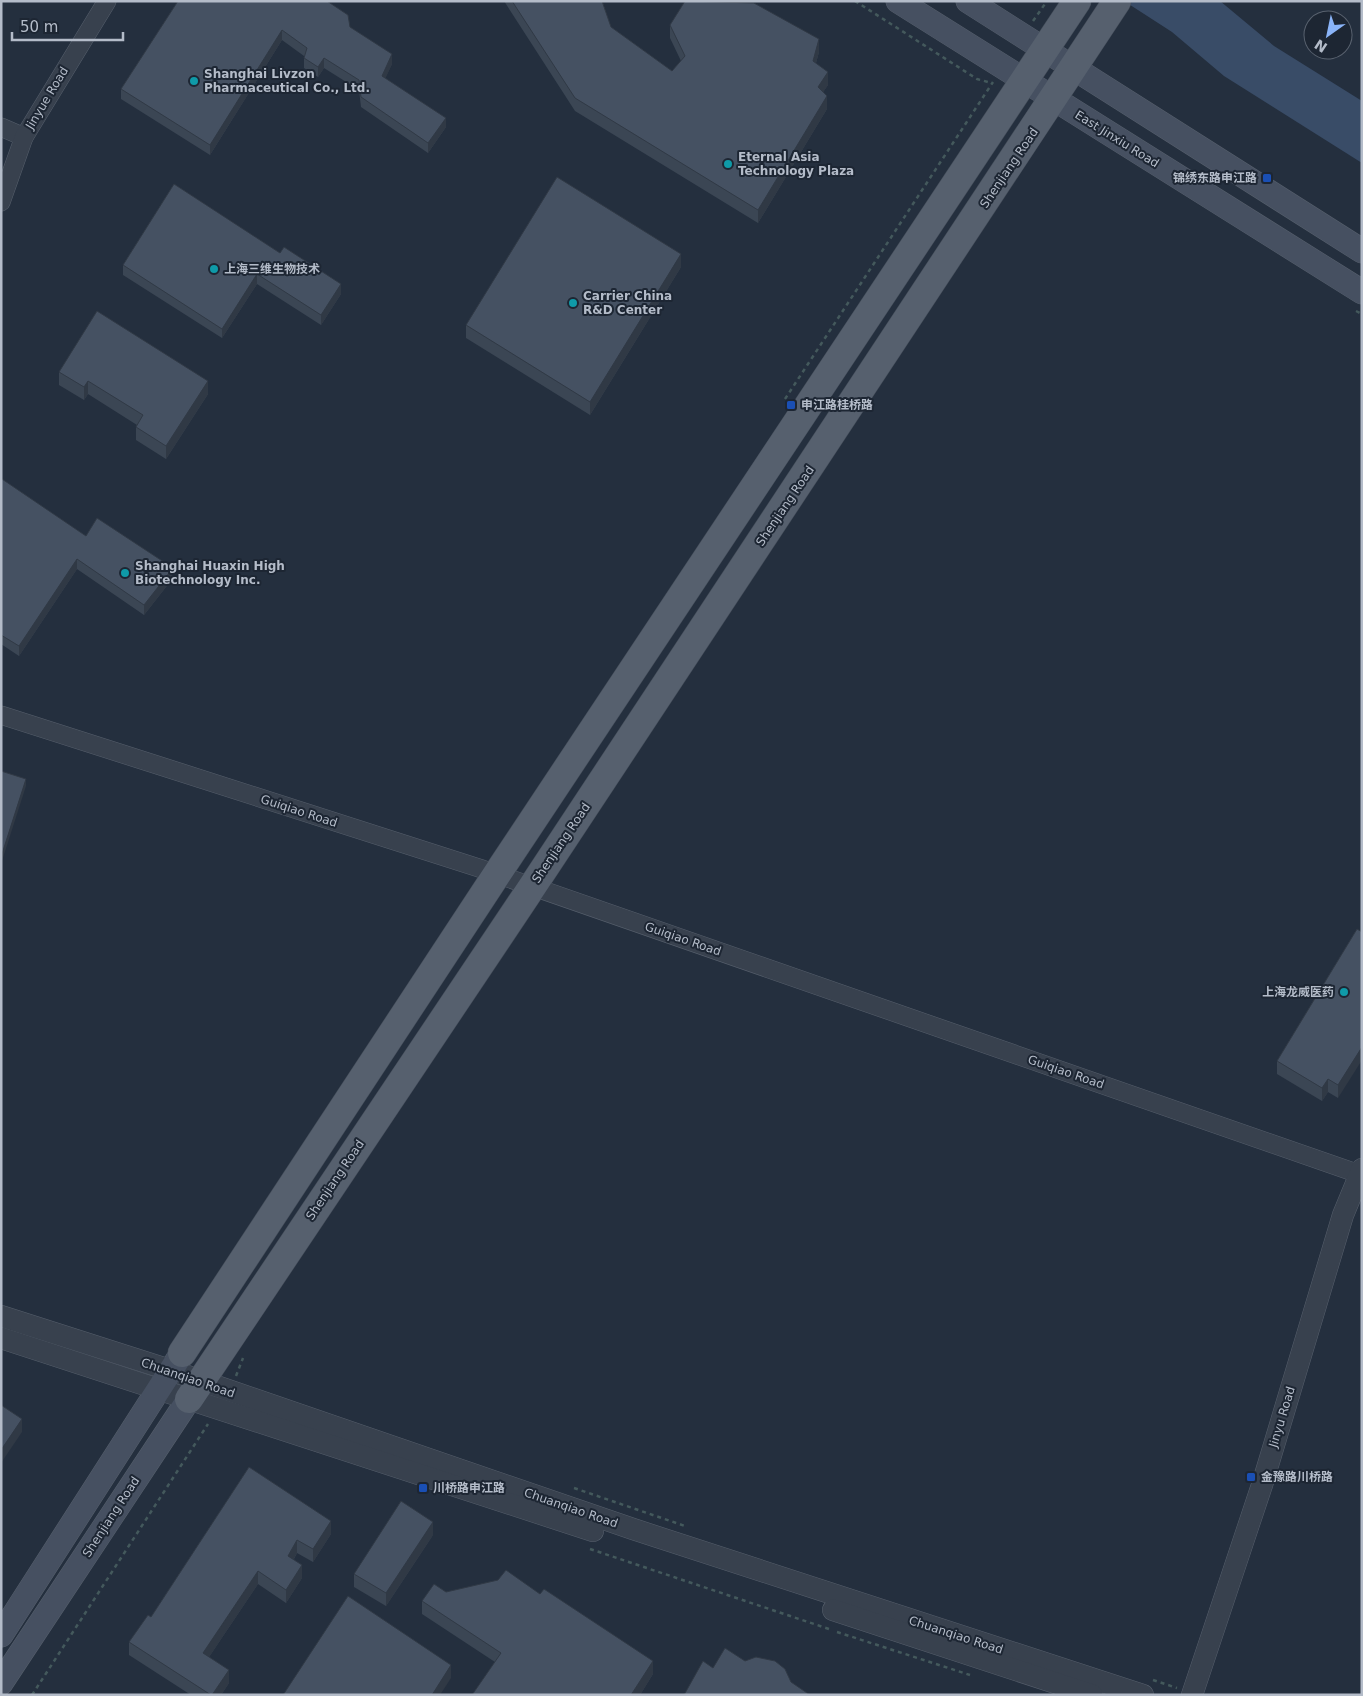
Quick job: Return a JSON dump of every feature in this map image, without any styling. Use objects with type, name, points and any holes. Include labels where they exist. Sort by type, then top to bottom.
[{"type":"main road","name":"East Jinxiu Road","points":[[898,1],[1362,292]]},
{"type":"main road","points":[[968,1],[1362,251]]},
{"type":"main road","points":[[1,1635],[170,1370],[1077,1]]},
{"type":"main road","name":"Shenjiang Road","points":[[1,1683],[532,887],[1113,7]]},
{"type":"street","name":"Jinyue Road","points":[[1,202],[24,137],[107,1]]},
{"type":"street","points":[[1,127],[24,137]]},
{"type":"street","name":"Guiqiao Road","points":[[1,715],[497,874],[1361,1172]]},
{"type":"street","name":"Jinyu Road","points":[[1192,1695],[1262,1485],[1343,1214],[1361,1172]]},
{"type":"street","name":"Chuanqiao Road","points":[[1,1316],[170,1370],[195,1390],[1092,1695]]},
{"type":"street","name":"Chuanqiao Road","points":[[1,1338],[170,1370]]},
{"type":"street","name":"Chuanqiao Road","points":[[195,1390],[642,1532],[1142,1695]]},
{"type":"water","points":[[1124,1],[1220,1],[1274,46],[1362,101],[1362,163],[1224,76],[1172,32]]},
{"type":"building","name":"Shanghai Livzon Pharmaceutical Co., Ltd.","points":[[178,1],[327,1],[348,15],[350,27],[392,54],[382,76],[446,118],[428,143],[361,97],[359,80],[324,58],[318,67],[304,58],[307,48],[282,30],[210,145],[121,89]]},
{"type":"building","name":"Eternal Asia Technology Plaza","points":[[512,1],[602,1],[611,27],[672,71],[685,56],[670,25],[685,1],[754,3],[819,39],[813,61],[828,72],[818,87],[827,96],[758,210],[575,98]]},
{"type":"building","name":"Carrier China R&D Center","points":[[557,177],[681,254],[590,402],[466,325]]},
{"type":"building","name":"上海三维生物技术","points":[[174,184],[280,253],[284,247],[341,284],[321,315],[257,274],[222,329],[123,265]]},
{"type":"building","points":[[97,311],[208,381],[166,446],[136,427],[143,415],[88,381],[84,387],[59,372]]},
{"type":"building","name":"Shanghai Huaxin High Biotechnology Inc.","points":[[2,479],[86,536],[97,518],[173,568],[144,605],[77,559],[19,646],[1,635]]},
{"type":"building","points":[[1,771],[26,779],[1,857]]},
{"type":"building","name":"上海龙威医药","points":[[1357,929],[1362,932],[1362,1047],[1338,1085],[1328,1079],[1322,1088],[1277,1061]]},
{"type":"building","points":[[1,1405],[22,1419],[1,1450]]},
{"type":"building","points":[[249,1467],[331,1521],[313,1549],[297,1540],[288,1556],[302,1565],[286,1590],[258,1571],[203,1653],[229,1670],[211,1695],[129,1642],[148,1615],[151,1617]]},
{"type":"building","points":[[401,1501],[433,1522],[386,1593],[354,1574]]},
{"type":"building","points":[[506,1570],[540,1594],[544,1589],[653,1661],[631,1695],[472,1695],[501,1653],[422,1601],[434,1584],[446,1592],[498,1580]]},
{"type":"building","points":[[348,1596],[451,1665],[432,1695],[283,1695]]},
{"type":"building","points":[[725,1648],[745,1661],[756,1657],[775,1661],[785,1669],[791,1682],[810,1695],[684,1695],[703,1661],[713,1668]]},
{"type":"place","name":"Shanghai Livzon Pharmaceutical Co., Ltd.","points":[[194,81]]},
{"type":"place","name":"Eternal Asia Technology Plaza","points":[[728,164]]},
{"type":"place","name":"锦绣东路申江路","points":[[1267,178]]},
{"type":"place","name":"上海三维生物技术","points":[[214,269]]},
{"type":"place","name":"Carrier China R&D Center","points":[[573,303]]},
{"type":"place","name":"申江路桂桥路","points":[[791,405]]},
{"type":"place","name":"Shanghai Huaxin High Biotechnology Inc.","points":[[125,573]]},
{"type":"place","name":"上海龙威医药","points":[[1344,992]]},
{"type":"place","name":"金豫路川桥路","points":[[1251,1477]]},
{"type":"place","name":"川桥路申江路","points":[[423,1488]]}]
